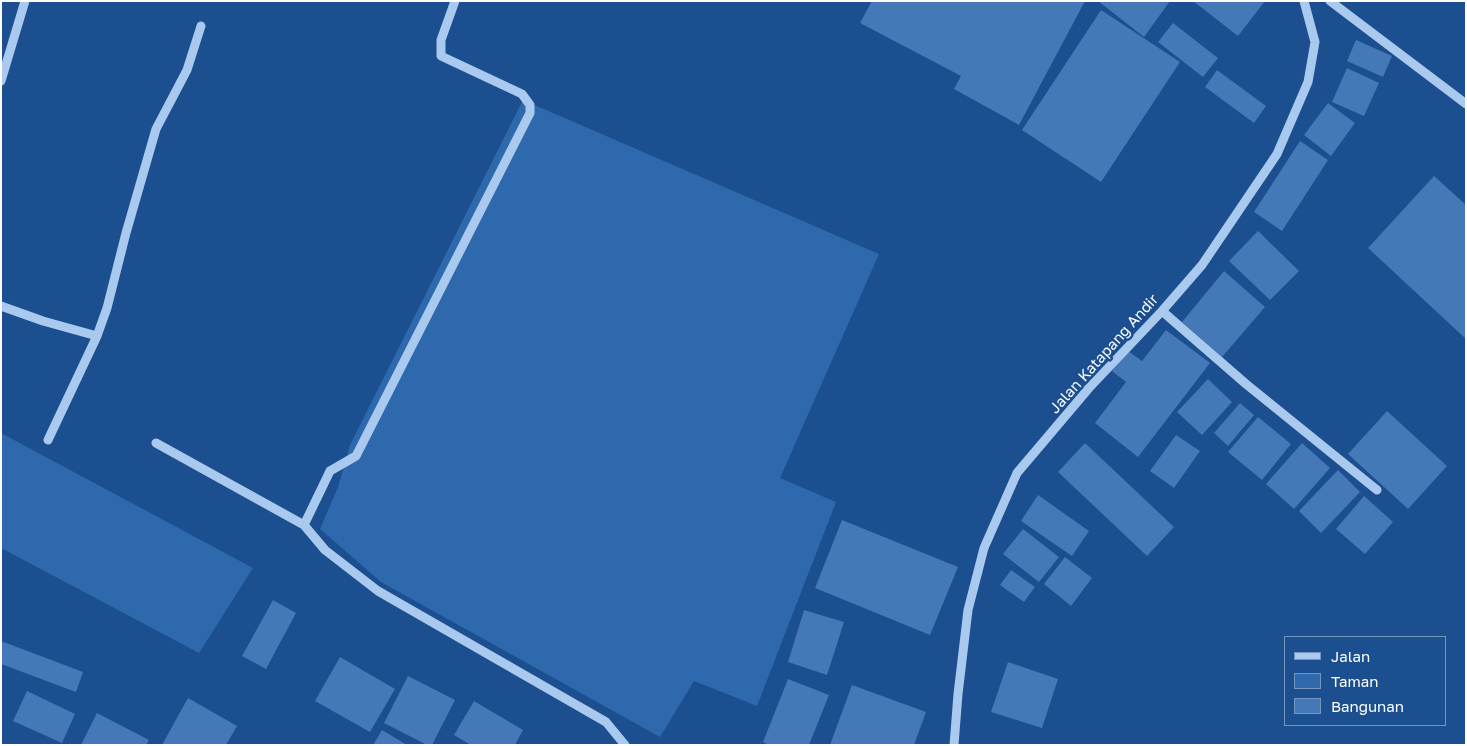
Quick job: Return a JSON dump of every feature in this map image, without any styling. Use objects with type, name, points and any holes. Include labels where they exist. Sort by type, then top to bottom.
[{"type":"street","points":[[1,81],[25,1]]},
{"type":"street","points":[[304,525],[330,471],[356,456],[530,113],[530,105],[522,94],[441,56],[441,40],[455,1]]},
{"type":"street","name":"Jalan Katapang Andir","points":[[954,745],[968,610],[984,548],[1017,473],[1089,388],[1162,311],[1202,265],[1277,154],[1308,82],[1315,42],[1304,1]]},
{"type":"street","points":[[1330,1],[1466,104]]},
{"type":"street","points":[[48,440],[97,336],[107,308],[156,129],[186,70],[201,26]]},
{"type":"street","points":[[1,306],[42,321],[97,336]]},
{"type":"street","points":[[1162,311],[1246,384],[1377,490]]},
{"type":"street","points":[[156,443],[304,525],[325,550],[378,591],[606,722],[625,745]]},
{"type":"green space","points":[[523,100],[879,254],[780,478],[836,502],[757,706],[694,681],[660,737],[381,582],[320,529],[338,487],[350,445]]},
{"type":"green space","points":[[1,433],[253,568],[199,653],[1,548]]},
{"type":"building","points":[[872,1],[1085,1],[1019,125],[954,89],[961,76],[860,23]]},
{"type":"building","points":[[1098,1],[1170,1],[1144,37]]},
{"type":"building","points":[[1193,1],[1265,1],[1238,36]]},
{"type":"building","points":[[1101,10],[1180,62],[1101,182],[1022,130]]},
{"type":"building","points":[[1173,23],[1218,58],[1203,77],[1158,42]]},
{"type":"building","points":[[1356,40],[1392,56],[1383,77],[1347,61]]},
{"type":"building","points":[[1347,68],[1379,83],[1364,116],[1332,102]]},
{"type":"building","points":[[1217,70],[1266,106],[1254,123],[1205,87]]},
{"type":"building","points":[[1328,103],[1355,123],[1331,156],[1304,135]]},
{"type":"building","points":[[1300,141],[1328,160],[1282,231],[1254,212]]},
{"type":"building","points":[[1434,176],[1466,205],[1466,339],[1368,248]]},
{"type":"building","points":[[1258,231],[1299,271],[1270,300],[1229,261]]},
{"type":"building","points":[[1224,271],[1265,307],[1222,357],[1182,322]]},
{"type":"building","points":[[1166,330],[1210,363],[1138,457],[1095,423],[1126,382],[1112,371],[1128,351],[1142,361]]},
{"type":"building","points":[[1208,379],[1232,402],[1202,435],[1177,412]]},
{"type":"building","points":[[1240,403],[1254,415],[1228,446],[1214,433]]},
{"type":"building","points":[[1387,411],[1447,466],[1408,509],[1348,454]]},
{"type":"building","points":[[1258,417],[1291,444],[1262,480],[1228,452]]},
{"type":"building","points":[[1176,435],[1200,451],[1174,488],[1150,471]]},
{"type":"building","points":[[1085,443],[1174,527],[1147,556],[1058,472]]},
{"type":"building","points":[[1302,443],[1330,468],[1294,509],[1266,484]]},
{"type":"building","points":[[1338,470],[1360,492],[1321,533],[1299,511]]},
{"type":"building","points":[[1038,495],[1089,531],[1072,556],[1021,521]]},
{"type":"building","points":[[1364,496],[1393,522],[1365,554],[1336,529]]},
{"type":"building","points":[[842,520],[958,567],[930,635],[815,588]]},
{"type":"building","points":[[1023,529],[1059,557],[1039,582],[1003,554]]},
{"type":"building","points":[[1065,557],[1092,578],[1071,606],[1044,584]]},
{"type":"building","points":[[1011,570],[1035,587],[1024,602],[1000,585]]},
{"type":"building","points":[[273,600],[296,613],[266,669],[242,656]]},
{"type":"building","points":[[804,610],[844,622],[827,675],[788,662]]},
{"type":"building","points":[[1,641],[83,672],[76,692],[1,664]]},
{"type":"building","points":[[340,657],[395,689],[370,732],[315,701]]},
{"type":"building","points":[[1008,662],[1058,679],[1042,728],[991,712]]},
{"type":"building","points":[[408,676],[455,700],[432,745],[427,745],[384,723]]},
{"type":"building","points":[[788,679],[829,695],[809,745],[769,745],[763,742]]},
{"type":"building","points":[[852,685],[926,712],[914,745],[830,745]]},
{"type":"building","points":[[27,691],[75,714],[62,743],[13,721]]},
{"type":"building","points":[[188,698],[237,726],[226,745],[162,745]]},
{"type":"building","points":[[474,701],[523,730],[515,745],[471,745],[454,735]]},
{"type":"building","points":[[97,713],[149,740],[146,745],[81,745]]},
{"type":"building","points":[[382,730],[407,745],[373,745]]}]
